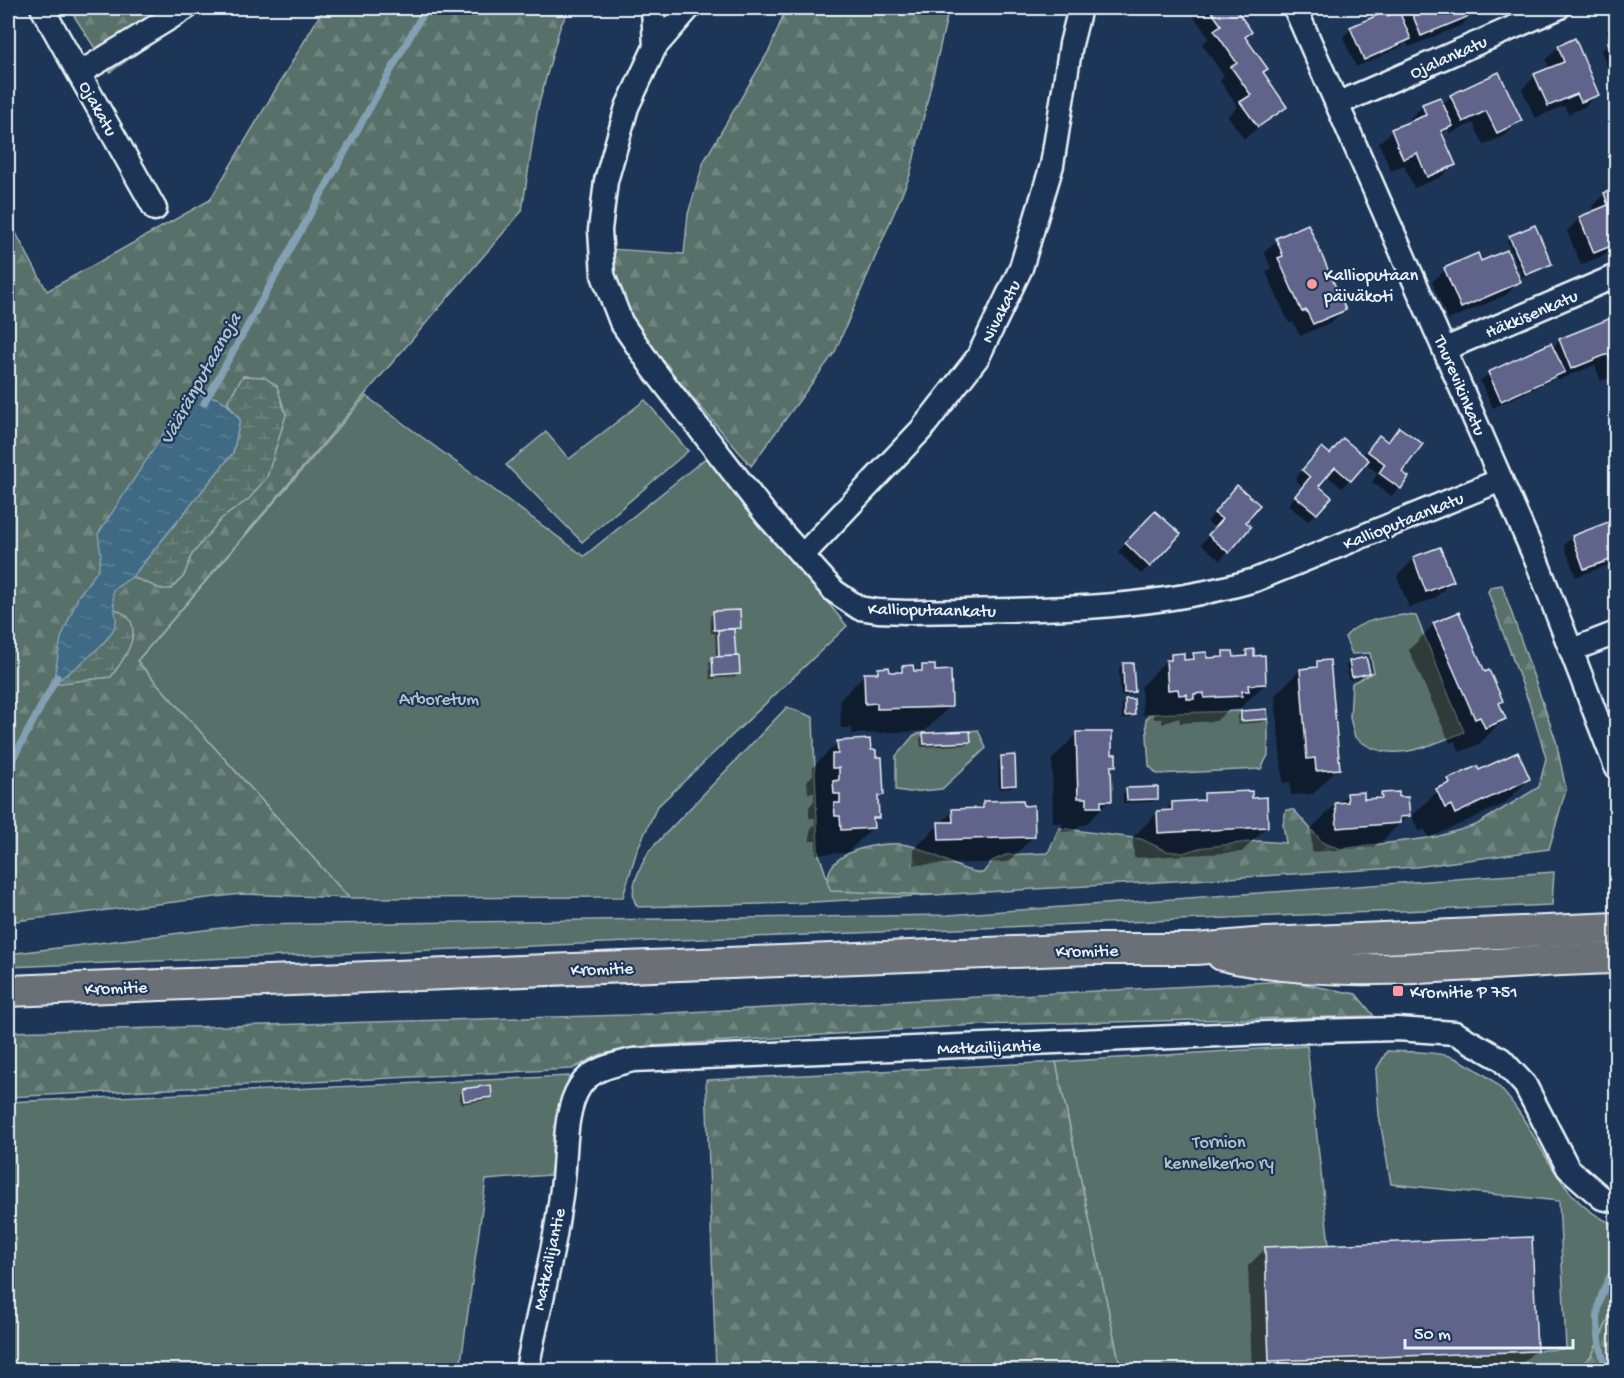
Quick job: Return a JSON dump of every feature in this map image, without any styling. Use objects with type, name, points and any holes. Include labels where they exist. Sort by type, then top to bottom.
[{"type":"main road","name":"Kromitie","points":[[8,991],[1090,949],[1196,949],[1266,943],[1617,928]]},
{"type":"main road","name":"Kromitie","points":[[1196,949],[1262,965],[1357,969],[1617,958]]},
{"type":"street","name":"Ojakatu","points":[[42,8],[155,210]]},
{"type":"street","points":[[80,73],[186,8]]},
{"type":"street","name":"Kallioputaankatu","points":[[653,8],[655,47]]},
{"type":"street","name":"Kallioputaankatu","points":[[689,8],[655,47],[627,107],[606,181],[600,230],[603,275],[621,322],[654,370],[767,516],[834,591],[859,608],[878,611],[1098,608],[1213,592],[1255,580],[1501,480]]},
{"type":"street","name":"Nivakatu","points":[[803,555],[921,430],[978,357],[1021,268],[1052,165],[1071,44],[1080,8]]},
{"type":"street","name":"Thurevikinkatu","points":[[1295,8],[1501,480],[1572,650],[1617,767]]},
{"type":"street","name":"Ojalankatu","points":[[1337,104],[1558,8]]},
{"type":"street","name":"Häkkisenkatu","points":[[1445,349],[1617,276]]},
{"type":"street","points":[[1572,650],[1617,633]]},
{"type":"street","name":"Matkailijantie","points":[[527,1371],[536,1318],[548,1276],[556,1233],[563,1179],[566,1127],[580,1086],[597,1070],[633,1060],[1314,1031],[1397,1029],[1455,1033],[1501,1059],[1525,1085],[1568,1168],[1602,1198],[1617,1201]]},
{"type":"green space","points":[[69,8],[204,8],[110,72]]},
{"type":"green space","points":[[324,8],[570,8],[560,27],[538,107],[522,211],[137,661],[349,898],[241,894],[8,922],[8,218],[47,291],[210,200]]},
{"type":"green space","points":[[786,8],[949,8],[910,175],[835,352],[751,466],[672,373],[653,384],[596,248],[684,254],[688,214],[704,161],[770,49]]},
{"type":"green space","points":[[243,376],[264,377],[277,386],[286,415],[267,477],[249,499],[221,519],[191,556],[184,576],[171,589],[161,589],[132,577],[233,453],[240,420],[227,402]]},
{"type":"green space","name":"Arboretum","points":[[366,396],[584,556],[707,457],[847,626],[657,807],[637,850],[623,897],[349,898],[137,661]]},
{"type":"green space","points":[[645,400],[688,451],[582,542],[506,465],[546,432],[569,459]]},
{"type":"green space","points":[[1502,585],[1556,741],[1566,789],[1549,849],[1416,867],[933,895],[831,891],[827,882],[833,865],[848,854],[879,845],[908,845],[964,869],[983,873],[992,861],[1006,855],[1048,853],[1059,828],[1141,839],[1166,851],[1183,853],[1199,848],[1258,841],[1286,843],[1283,824],[1286,810],[1294,810],[1323,843],[1341,849],[1436,837],[1476,825],[1539,787],[1546,758],[1532,711],[1488,592],[1490,587]]},
{"type":"green space","points":[[112,607],[128,617],[133,632],[129,648],[111,677],[53,684],[84,661],[105,640],[115,617]]},
{"type":"green space","points":[[1416,616],[1464,732],[1423,748],[1395,752],[1381,751],[1355,737],[1350,718],[1352,683],[1374,672],[1370,653],[1352,654],[1345,637],[1365,623],[1380,618]]},
{"type":"green space","points":[[787,707],[813,717],[818,851],[831,890],[933,895],[797,903],[638,907],[634,901],[634,886],[649,851]]},
{"type":"green space","points":[[1241,711],[1241,721],[1268,719],[1268,755],[1261,769],[1157,774],[1149,766],[1146,720],[1149,714]]},
{"type":"green space","points":[[978,730],[986,748],[942,789],[910,792],[896,790],[896,756],[914,735],[923,733],[924,744],[970,742],[970,731]]},
{"type":"green space","points":[[1554,872],[1552,905],[8,967],[8,954],[246,925],[948,915]]},
{"type":"green space","points":[[1288,981],[1356,994],[1374,1016],[976,1025],[635,1047],[599,1055],[572,1069],[8,1097],[8,1032],[629,1015]]},
{"type":"green space","name":"Tornion kennelkerho ry","points":[[1307,1046],[1329,1245],[1265,1247],[1269,1361],[1566,1349],[1559,1201],[1391,1184],[1379,1115],[1376,1070],[1387,1051],[1449,1056],[1470,1066],[1494,1082],[1510,1100],[1561,1181],[1576,1199],[1594,1214],[1616,1225],[1616,1303],[1592,1355],[1577,1370],[1121,1370],[1056,1062]]},
{"type":"green space","points":[[1056,1062],[1121,1370],[716,1370],[706,1080]]},
{"type":"green space","points":[[569,1076],[550,1175],[486,1180],[460,1370],[8,1370],[8,1102]]},
{"type":"green space","points":[[1616,1303],[1616,1370],[1577,1370],[1592,1355]]},
{"type":"water","points":[[197,395],[217,398],[240,420],[233,453],[132,577],[113,590],[116,622],[107,639],[53,684],[61,638],[79,595],[98,570],[101,555],[98,534],[183,404]]},
{"type":"building","points":[[1209,8],[1235,8],[1252,32],[1245,37],[1268,69],[1263,72],[1287,107],[1258,127],[1240,102],[1251,95],[1231,67],[1237,63],[1214,30],[1221,25]]},
{"type":"building","points":[[1410,8],[1474,8],[1477,13],[1421,36]]},
{"type":"building","points":[[1399,11],[1411,39],[1364,60],[1350,27],[1385,12],[1387,16]]},
{"type":"building","points":[[1575,38],[1599,95],[1581,102],[1577,94],[1548,106],[1534,74],[1564,62],[1558,46]]},
{"type":"building","points":[[1616,38],[1616,61],[1608,42]]},
{"type":"building","points":[[1499,72],[1522,121],[1497,133],[1486,111],[1463,122],[1450,95]]},
{"type":"building","points":[[1440,97],[1453,126],[1441,131],[1456,165],[1427,177],[1417,153],[1403,159],[1391,129],[1426,115],[1422,104]]},
{"type":"building","points":[[1616,188],[1616,244],[1594,253],[1579,217],[1608,205],[1604,193]]},
{"type":"building","name":"Kallioputaan päiväkoti","points":[[1308,224],[1346,310],[1313,324],[1306,310],[1302,312],[1278,258],[1283,256],[1276,238]]},
{"type":"building","points":[[1535,225],[1552,264],[1526,275],[1509,236]]},
{"type":"building","points":[[1507,250],[1521,282],[1461,308],[1444,268],[1478,253],[1481,261]]},
{"type":"building","points":[[1616,316],[1616,368],[1614,369],[1608,354],[1571,369],[1559,339]]},
{"type":"building","points":[[1551,343],[1565,372],[1501,401],[1488,372]]},
{"type":"building","points":[[1399,427],[1423,444],[1402,472],[1409,477],[1401,489],[1379,473],[1385,464],[1367,451],[1379,435],[1388,442]]},
{"type":"building","points":[[1343,438],[1369,460],[1351,481],[1335,467],[1319,486],[1332,497],[1317,514],[1295,496],[1310,477],[1302,470],[1322,447],[1330,454]]},
{"type":"building","points":[[1237,485],[1260,505],[1246,522],[1251,527],[1229,553],[1208,535],[1222,519],[1214,513]]},
{"type":"building","points":[[1155,511],[1181,534],[1150,567],[1125,543]]},
{"type":"building","points":[[1616,519],[1616,558],[1584,569],[1572,536]]},
{"type":"building","points":[[1440,547],[1454,581],[1426,592],[1413,557]]},
{"type":"building","points":[[740,610],[741,628],[714,630],[713,611]]},
{"type":"building","points":[[1459,612],[1485,672],[1489,670],[1503,701],[1499,703],[1506,719],[1485,728],[1480,717],[1475,719],[1433,623]]},
{"type":"building","points":[[734,629],[736,656],[719,657],[718,630]]},
{"type":"building","points":[[1254,649],[1254,656],[1265,655],[1266,684],[1248,685],[1249,691],[1242,691],[1242,696],[1204,698],[1204,693],[1194,694],[1194,699],[1187,699],[1187,694],[1179,695],[1178,689],[1168,690],[1166,660],[1171,660],[1171,654],[1184,653],[1184,660],[1194,659],[1193,653],[1207,652],[1207,658],[1223,657],[1223,651],[1233,651],[1234,657],[1247,656],[1246,650]]},
{"type":"building","points":[[739,656],[740,674],[713,676],[712,657]]},
{"type":"building","points":[[1366,657],[1370,673],[1352,677],[1349,661]]},
{"type":"building","points":[[1330,660],[1340,769],[1316,771],[1315,758],[1307,759],[1300,669],[1317,667],[1317,661]]},
{"type":"building","points":[[1123,663],[1133,663],[1135,692],[1124,693]]},
{"type":"building","points":[[913,665],[914,671],[922,671],[922,665],[935,665],[935,671],[951,670],[952,707],[877,709],[877,703],[865,704],[864,673],[878,673],[878,668],[889,667],[890,672],[902,672],[902,666]]},
{"type":"building","points":[[1125,699],[1134,699],[1135,715],[1125,716]]},
{"type":"building","points":[[1267,709],[1268,719],[1241,721],[1241,711]]},
{"type":"building","points":[[970,731],[971,742],[924,744],[923,733]]},
{"type":"building","points":[[1076,732],[1112,732],[1112,754],[1116,754],[1116,766],[1111,766],[1112,801],[1101,801],[1101,807],[1087,807],[1087,798],[1078,798]]},
{"type":"building","points":[[870,739],[871,750],[876,750],[876,757],[882,757],[884,795],[878,796],[879,818],[873,818],[874,828],[841,830],[840,816],[835,816],[834,803],[840,803],[840,794],[834,794],[833,781],[839,780],[839,768],[832,768],[832,754],[838,754],[837,741]]},
{"type":"building","points":[[1518,752],[1530,779],[1455,814],[1451,805],[1445,808],[1436,789],[1450,783],[1448,779],[1477,766],[1479,770]]},
{"type":"building","points":[[1015,755],[1016,785],[1002,786],[1001,756]]},
{"type":"building","points":[[1158,787],[1158,799],[1127,800],[1126,788]]},
{"type":"building","points":[[1252,791],[1252,798],[1267,797],[1268,827],[1158,833],[1157,811],[1172,810],[1172,802],[1204,800],[1204,793]]},
{"type":"building","points":[[1364,792],[1364,799],[1382,798],[1381,793],[1399,792],[1399,797],[1408,797],[1410,816],[1400,817],[1400,823],[1337,828],[1335,803],[1348,802],[1347,793]]},
{"type":"building","points":[[1023,800],[1024,806],[1034,805],[1035,837],[939,840],[938,822],[953,822],[952,809],[983,808],[983,801]]},
{"type":"building","points":[[491,1085],[492,1097],[464,1101],[462,1089]]},
{"type":"building","points":[[1532,1237],[1537,1351],[1269,1361],[1265,1247]]},
{"type":"waterway","name":"Vääränputaanoja","points":[[204,403],[426,8]]},
{"type":"waterway","name":"Vääränputaanoja","points":[[8,768],[57,677]]},
{"type":"waterway","points":[[1606,1370],[1599,1341],[1599,1305],[1602,1293],[1616,1267]]},
{"type":"place","name":"Kallioputaan päiväkoti","points":[[1312,284]]},
{"type":"place","name":"Kromitie P 751","points":[[1398,991]]}]
